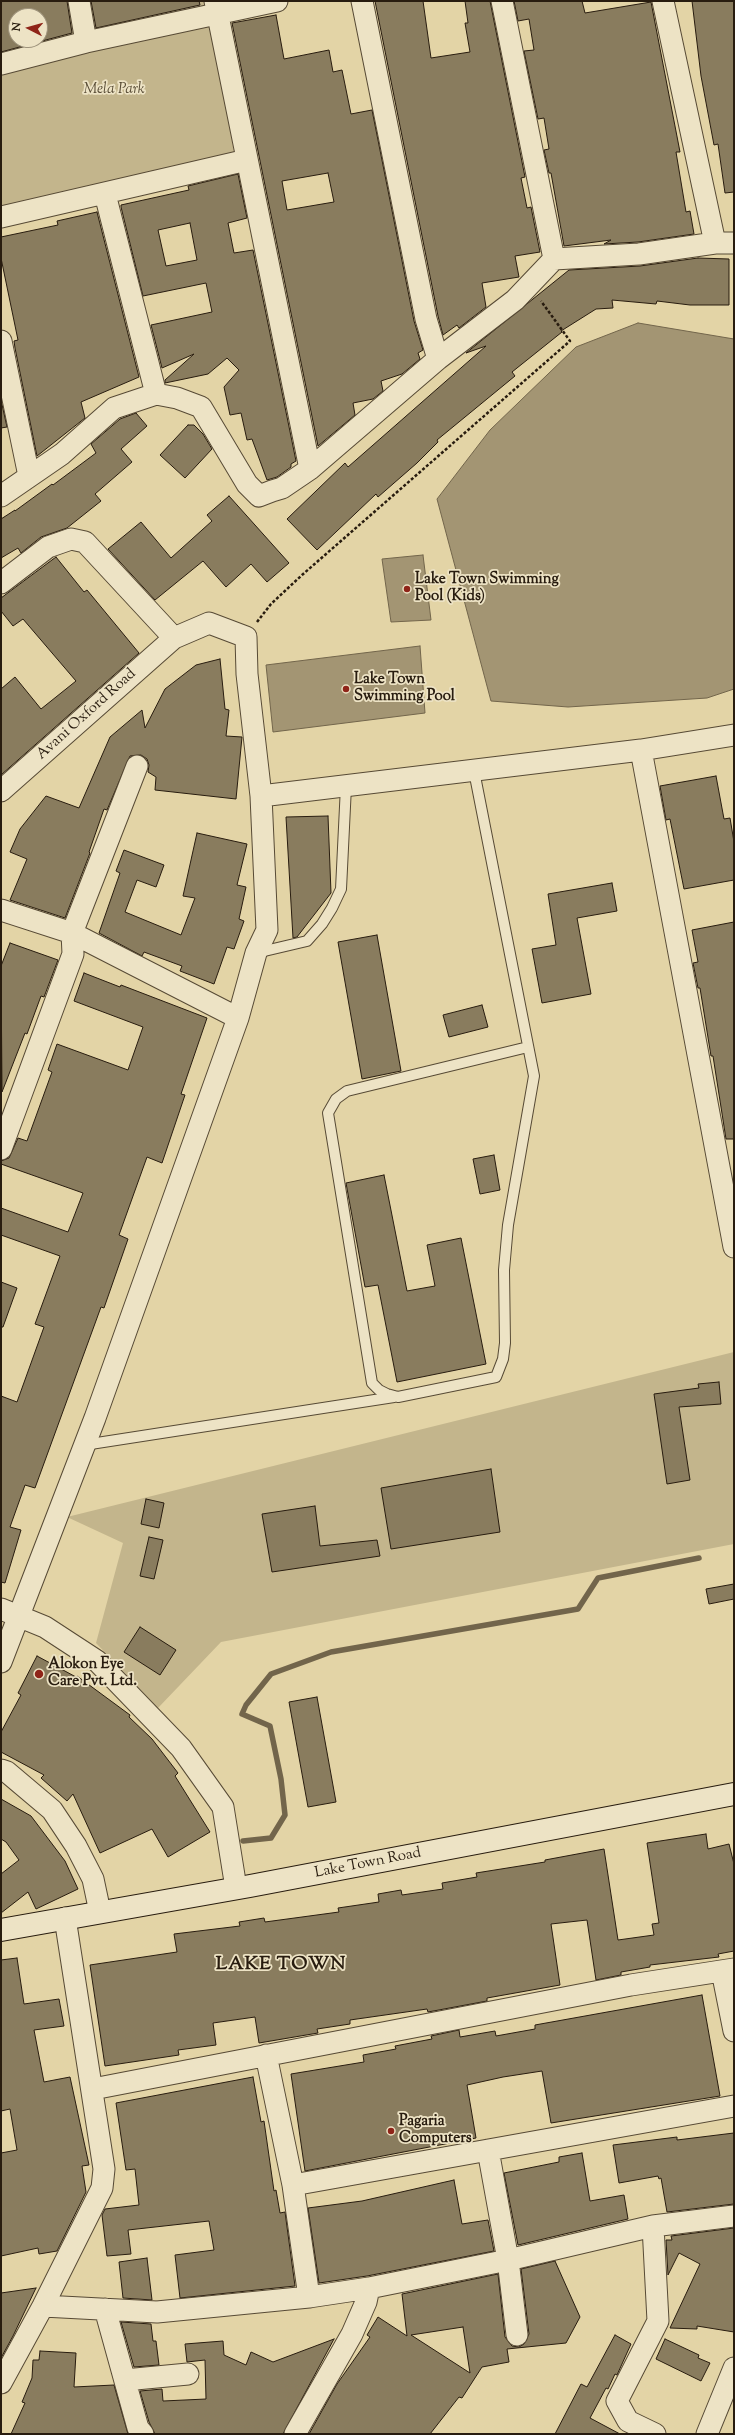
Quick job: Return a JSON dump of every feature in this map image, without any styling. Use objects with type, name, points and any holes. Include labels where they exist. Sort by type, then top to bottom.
[{"type":"street","points":[[79,1],[86,42]]},
{"type":"street","points":[[1,64],[216,7],[277,1]]},
{"type":"street","points":[[362,1],[426,319],[438,359]]},
{"type":"street","points":[[502,1],[554,259]]},
{"type":"street","points":[[1,496],[62,454],[114,408],[156,394],[177,398],[201,407],[247,484],[259,496],[282,488],[310,468],[438,359],[515,300],[554,259],[639,254],[724,243],[663,1]]},
{"type":"street","points":[[216,7],[310,468]]},
{"type":"street","points":[[1,217],[247,160]]},
{"type":"street","points":[[105,194],[156,394]]},
{"type":"street","points":[[1,341],[29,476]]},
{"type":"street","points":[[1,583],[48,547],[71,539],[85,542],[174,638]]},
{"type":"street","name":"Avani Oxford Road","points":[[1,791],[174,638],[209,623],[246,637]]},
{"type":"street","points":[[1,1662],[10,1612],[84,1445],[238,1018],[256,953],[267,930],[261,796],[247,674],[246,637]]},
{"type":"street","points":[[261,796],[641,750],[734,735]]},
{"type":"street","points":[[641,750],[734,1247]]},
{"type":"street","points":[[1,1149],[73,954],[72,933],[136,766]]},
{"type":"street","points":[[1,910],[72,933],[238,1018]]},
{"type":"street","points":[[10,1612],[45,1627],[97,1661],[181,1748],[223,1807],[236,1888]]},
{"type":"street","points":[[1,1770],[7,1772],[52,1810],[76,1846],[93,1880],[100,1912]]},
{"type":"street","name":"Lake Town Road","points":[[1,1930],[236,1888],[734,1794]]},
{"type":"street","points":[[1,2383],[44,2306],[102,2188],[104,2169],[93,2089],[65,1918]]},
{"type":"street","points":[[93,2089],[631,1985],[728,1970],[734,2031]]},
{"type":"street","points":[[266,2055],[293,2185],[310,2297]]},
{"type":"street","points":[[293,2185],[734,2106]]},
{"type":"street","points":[[488,2150],[508,2260],[517,2335]]},
{"type":"street","points":[[44,2306],[157,2312],[310,2297],[369,2288],[508,2260],[653,2226],[734,2216]]},
{"type":"street","points":[[653,2226],[658,2321],[617,2401],[628,2420],[655,2434]]},
{"type":"street","points":[[295,2434],[352,2334],[366,2302],[369,2288]]},
{"type":"street","points":[[105,2309],[138,2428],[143,2434]]},
{"type":"street","points":[[707,2434],[734,2368]]},
{"type":"street","points":[[125,2380],[188,2374]]},
{"type":"lane","points":[[84,1445],[398,1397],[496,1377],[503,1359],[505,1343],[504,1270],[508,1226],[534,1076],[474,771]]},
{"type":"lane","points":[[256,953],[307,941],[322,924],[332,908],[341,889],[346,786]]},
{"type":"lane","points":[[398,1397],[379,1390],[372,1383],[328,1113],[336,1099],[347,1091],[528,1048]]},
{"type":"path","points":[[246,637],[270,604],[570,340],[529,284]]},
{"type":"green space","name":"Mela Park","points":[[1,1],[207,1],[234,152],[1,209]]},
{"type":"green space","points":[[734,1352],[734,1544],[221,1642],[158,1708],[96,1643],[123,1543],[67,1517]]},
{"type":"shaded area","points":[[638,323],[734,339],[734,689],[707,698],[568,707],[491,701],[437,499],[490,430],[576,347]]},
{"type":"shaded area","name":"Lake Town Swimming Pool (Kids)","points":[[423,555],[431,620],[391,622],[382,559]]},
{"type":"shaded area","name":"Lake Town Swimming Pool","points":[[420,646],[425,713],[273,732],[266,665]]},
{"type":"building","points":[[1,1],[67,1],[72,33],[48,39],[48,8],[8,8],[8,48],[16,48],[1,52]]},
{"type":"building","points":[[91,1],[199,1],[200,5],[96,28]]},
{"type":"building","points":[[375,1],[423,1],[431,58],[470,52],[465,23],[468,23],[465,1],[490,1],[525,177],[521,178],[527,208],[531,207],[540,252],[515,256],[519,277],[482,283],[486,307],[459,328],[457,325],[443,335],[438,316]]},
{"type":"building","points":[[514,1],[582,1],[585,13],[651,2],[680,152],[676,152],[686,212],[690,211],[694,234],[638,242],[604,244],[611,240],[564,246],[551,173],[549,173],[544,150],[549,149],[544,118],[538,119],[524,51],[534,50],[529,19],[518,21]]},
{"type":"building","points":[[692,1],[734,1],[734,192],[725,193],[718,144],[714,145],[701,76]]},
{"type":"building","points":[[276,15],[284,59],[329,50],[333,72],[342,70],[351,114],[372,110],[414,321],[423,350],[418,353],[420,359],[402,374],[381,381],[383,391],[373,399],[353,403],[355,415],[318,446],[232,23]],"holes":[[[328,173],[334,202],[287,210],[282,181]]]},
{"type":"building","points":[[238,174],[247,218],[228,223],[234,253],[253,250],[296,461],[291,464],[291,467],[277,477],[267,480],[252,439],[247,440],[241,413],[230,415],[224,387],[239,370],[227,358],[208,374],[165,383],[165,380],[194,354],[162,368],[151,325],[212,312],[206,283],[143,296],[121,205],[189,190],[188,186]],"holes":[[[190,223],[197,260],[166,266],[158,230]]]},
{"type":"building","points":[[97,212],[139,377],[81,402],[85,418],[37,456],[15,348],[14,341],[18,340],[1,258],[1,237],[58,225],[57,221]]},
{"type":"building","points":[[698,258],[729,259],[729,305],[690,305],[657,301],[656,304],[612,300],[613,308],[596,309],[561,331],[562,332],[512,372],[515,376],[437,440],[438,442],[417,463],[378,497],[376,494],[317,550],[287,519],[345,463],[348,467],[486,346],[466,353],[569,270],[640,266]]},
{"type":"building","points":[[1,400],[7,427],[1,428]]},
{"type":"building","points":[[136,413],[147,426],[121,449],[132,462],[95,494],[101,501],[67,528],[41,537],[21,553],[18,548],[1,558],[1,519],[15,511],[52,484],[53,485],[96,453],[91,444],[120,419]]},
{"type":"building","points":[[188,425],[194,425],[203,434],[212,449],[185,478],[160,455]]},
{"type":"building","points":[[229,496],[289,563],[267,582],[251,564],[226,587],[203,561],[155,600],[108,549],[141,522],[171,558],[212,521],[207,515]]},
{"type":"building","points":[[56,557],[84,592],[87,590],[139,653],[1,775],[1,689],[15,677],[41,709],[76,681],[23,619],[13,626],[1,611],[1,598]]},
{"type":"building","points":[[220,659],[225,709],[229,710],[226,736],[242,737],[236,799],[155,790],[156,777],[148,772],[149,765],[147,759],[141,755],[130,756],[107,810],[104,809],[89,852],[90,853],[65,918],[10,900],[27,859],[10,852],[20,829],[46,796],[79,808],[110,737],[142,710],[145,728],[165,689],[196,665]]},
{"type":"building","points":[[716,776],[724,819],[730,818],[734,842],[734,880],[684,889],[670,819],[666,820],[660,786]]},
{"type":"building","points":[[328,816],[331,893],[297,937],[293,938],[286,817]]},
{"type":"building","points":[[197,833],[247,844],[237,885],[246,887],[239,919],[244,921],[234,949],[227,947],[214,984],[180,971],[182,966],[144,952],[142,956],[99,933],[120,873],[116,871],[124,850],[164,865],[156,887],[137,880],[125,912],[181,935],[195,898],[183,896]]},
{"type":"building","points":[[612,883],[617,911],[577,918],[591,994],[542,1003],[532,949],[556,945],[548,894]]},
{"type":"building","points":[[734,922],[734,1139],[726,1139],[713,1056],[711,1056],[700,988],[698,988],[693,963],[698,962],[692,930]]},
{"type":"building","points":[[377,935],[401,1071],[362,1079],[338,942]]},
{"type":"building","points":[[10,943],[58,960],[44,997],[41,996],[27,1034],[25,1033],[2,1092],[1,966]]},
{"type":"building","points":[[84,973],[120,987],[121,985],[207,1018],[181,1094],[185,1095],[162,1163],[147,1157],[119,1235],[128,1239],[104,1308],[101,1307],[35,1488],[25,1485],[10,1527],[21,1530],[5,1583],[1,1582],[1,1396],[17,1402],[44,1327],[35,1324],[60,1256],[1,1235],[1,1208],[68,1232],[83,1193],[1,1164],[1,1161],[9,1158],[18,1138],[27,1141],[52,1072],[48,1070],[57,1044],[128,1070],[143,1027],[74,1001]]},
{"type":"building","points":[[482,1005],[488,1027],[449,1037],[443,1015]]},
{"type":"building","points":[[494,1155],[500,1190],[480,1194],[473,1159]]},
{"type":"building","points":[[384,1175],[407,1291],[435,1286],[427,1245],[461,1238],[486,1364],[397,1382],[378,1285],[365,1287],[346,1183]]},
{"type":"building","points":[[1,1282],[17,1288],[3,1327],[1,1327]]},
{"type":"building","points":[[719,1382],[721,1404],[679,1407],[690,1480],[667,1484],[654,1394],[699,1388],[698,1384]]},
{"type":"building","points":[[491,1469],[500,1532],[391,1549],[381,1488]]},
{"type":"building","points":[[146,1499],[164,1503],[159,1528],[141,1524]]},
{"type":"building","points":[[315,1506],[320,1546],[377,1540],[380,1556],[272,1572],[262,1514]]},
{"type":"building","points":[[149,1537],[163,1540],[154,1579],[140,1576]]},
{"type":"building","points":[[734,1584],[734,1599],[709,1604],[706,1589]]},
{"type":"building","points":[[140,1627],[176,1650],[160,1675],[124,1652]]},
{"type":"building","points":[[37,1656],[76,1677],[77,1676],[130,1715],[129,1717],[152,1739],[178,1773],[175,1776],[210,1832],[168,1857],[152,1829],[100,1853],[73,1794],[67,1801],[41,1778],[44,1775],[1,1752],[1,1732],[21,1695],[18,1693]]},
{"type":"building","points":[[317,1697],[336,1802],[308,1807],[289,1702]]},
{"type":"building","points":[[1,1799],[31,1816],[65,1861],[78,1889],[36,1909],[28,1892],[1,1913],[1,1874],[19,1860],[6,1842],[1,1839]]},
{"type":"building","points":[[706,1834],[708,1849],[729,1844],[734,1864],[734,1951],[718,1954],[719,1957],[650,1965],[650,1967],[621,1972],[621,1975],[596,1980],[587,1920],[551,1924],[560,1985],[487,1998],[487,2001],[428,2012],[427,2009],[350,2020],[350,2024],[317,2029],[318,2033],[259,2043],[255,2017],[213,2023],[216,2045],[178,2050],[179,2055],[105,2066],[90,1965],[177,1952],[174,1934],[240,1926],[239,1922],[264,1918],[265,1922],[339,1912],[338,1908],[379,1902],[378,1894],[401,1890],[402,1895],[443,1889],[442,1883],[477,1877],[476,1873],[545,1862],[545,1860],[604,1849],[618,1940],[654,1935],[652,1924],[659,1923],[647,1843]]},
{"type":"building","points":[[17,1958],[24,2004],[59,1999],[64,2026],[34,2030],[44,2082],[70,2077],[89,2165],[82,2166],[86,2192],[57,2251],[39,2254],[38,2248],[1,2256],[1,2153],[17,2150],[10,2109],[1,2111],[1,1960]]},
{"type":"building","points":[[702,1995],[720,2096],[551,2123],[542,2071],[503,2077],[467,2085],[476,2138],[305,2171],[291,2074],[364,2062],[363,2055],[396,2049],[395,2046],[432,2039],[431,2036],[459,2030],[460,2037],[495,2031],[496,2036],[535,2029],[535,2025]]},
{"type":"building","points":[[253,2077],[261,2122],[264,2121],[274,2191],[276,2190],[280,2213],[285,2212],[295,2286],[180,2298],[175,2255],[214,2250],[209,2221],[128,2230],[131,2254],[107,2256],[102,2215],[105,2209],[139,2205],[135,2169],[126,2170],[116,2103]]},
{"type":"building","points":[[734,2133],[734,2204],[667,2212],[661,2178],[659,2179],[658,2176],[619,2183],[613,2145],[677,2137],[677,2140]]},
{"type":"building","points":[[582,2153],[590,2201],[624,2195],[628,2219],[518,2245],[504,2173],[559,2162],[559,2157]]},
{"type":"building","points":[[454,2180],[462,2224],[488,2220],[494,2251],[367,2276],[319,2283],[308,2208],[362,2201]]},
{"type":"building","points":[[734,2228],[734,2332],[697,2326],[697,2329],[670,2328],[700,2264],[679,2253],[668,2275],[666,2240],[672,2240],[671,2236]]},
{"type":"building","points":[[147,2258],[152,2300],[123,2298],[119,2262]]},
{"type":"building","points":[[555,2261],[580,2317],[566,2343],[507,2349],[509,2362],[482,2367],[462,2398],[459,2397],[430,2434],[309,2434],[337,2384],[370,2337],[367,2335],[378,2317],[407,2336],[402,2294],[498,2274],[505,2337],[512,2346],[519,2347],[524,2344],[529,2334],[521,2269]],"holes":[[[463,2327],[470,2373],[411,2335]]]},
{"type":"building","points":[[36,2288],[13,2336],[1,2358],[1,2293]]},
{"type":"building","points":[[121,2322],[151,2324],[153,2341],[156,2341],[159,2365],[134,2367]]},
{"type":"building","points":[[615,2335],[631,2344],[617,2375],[615,2374],[608,2389],[606,2388],[590,2418],[620,2434],[555,2434],[581,2384],[587,2387]]},
{"type":"building","points":[[334,2339],[283,2434],[155,2434],[149,2422],[140,2391],[162,2389],[163,2401],[206,2399],[205,2360],[187,2362],[185,2344],[223,2341],[224,2355],[246,2365],[251,2352],[273,2362]]},
{"type":"building","points":[[665,2339],[699,2355],[698,2358],[710,2363],[701,2381],[656,2359]]},
{"type":"building","points":[[40,2351],[76,2353],[74,2387],[114,2385],[128,2434],[11,2434],[25,2403],[22,2402],[32,2378],[33,2360],[39,2360]]},
{"type":"waterway","points":[[243,1841],[271,1838],[285,1815],[281,1779],[270,1726],[242,1714],[246,1705],[271,1674],[331,1652],[578,1609],[598,1578],[699,1558]]},
{"type":"place","name":"Lake Town Swimming Pool (Kids)","points":[[407,589]]},
{"type":"place","name":"Lake Town Swimming Pool","points":[[346,689]]},
{"type":"place","name":"Alokon Eye Care Pvt. Ltd.","points":[[39,1674]]},
{"type":"place","name":"Pagaria Computers","points":[[391,2131]]},
{"type":"district","name":"LAKE TOWN","points":[[281,1966]]}]
